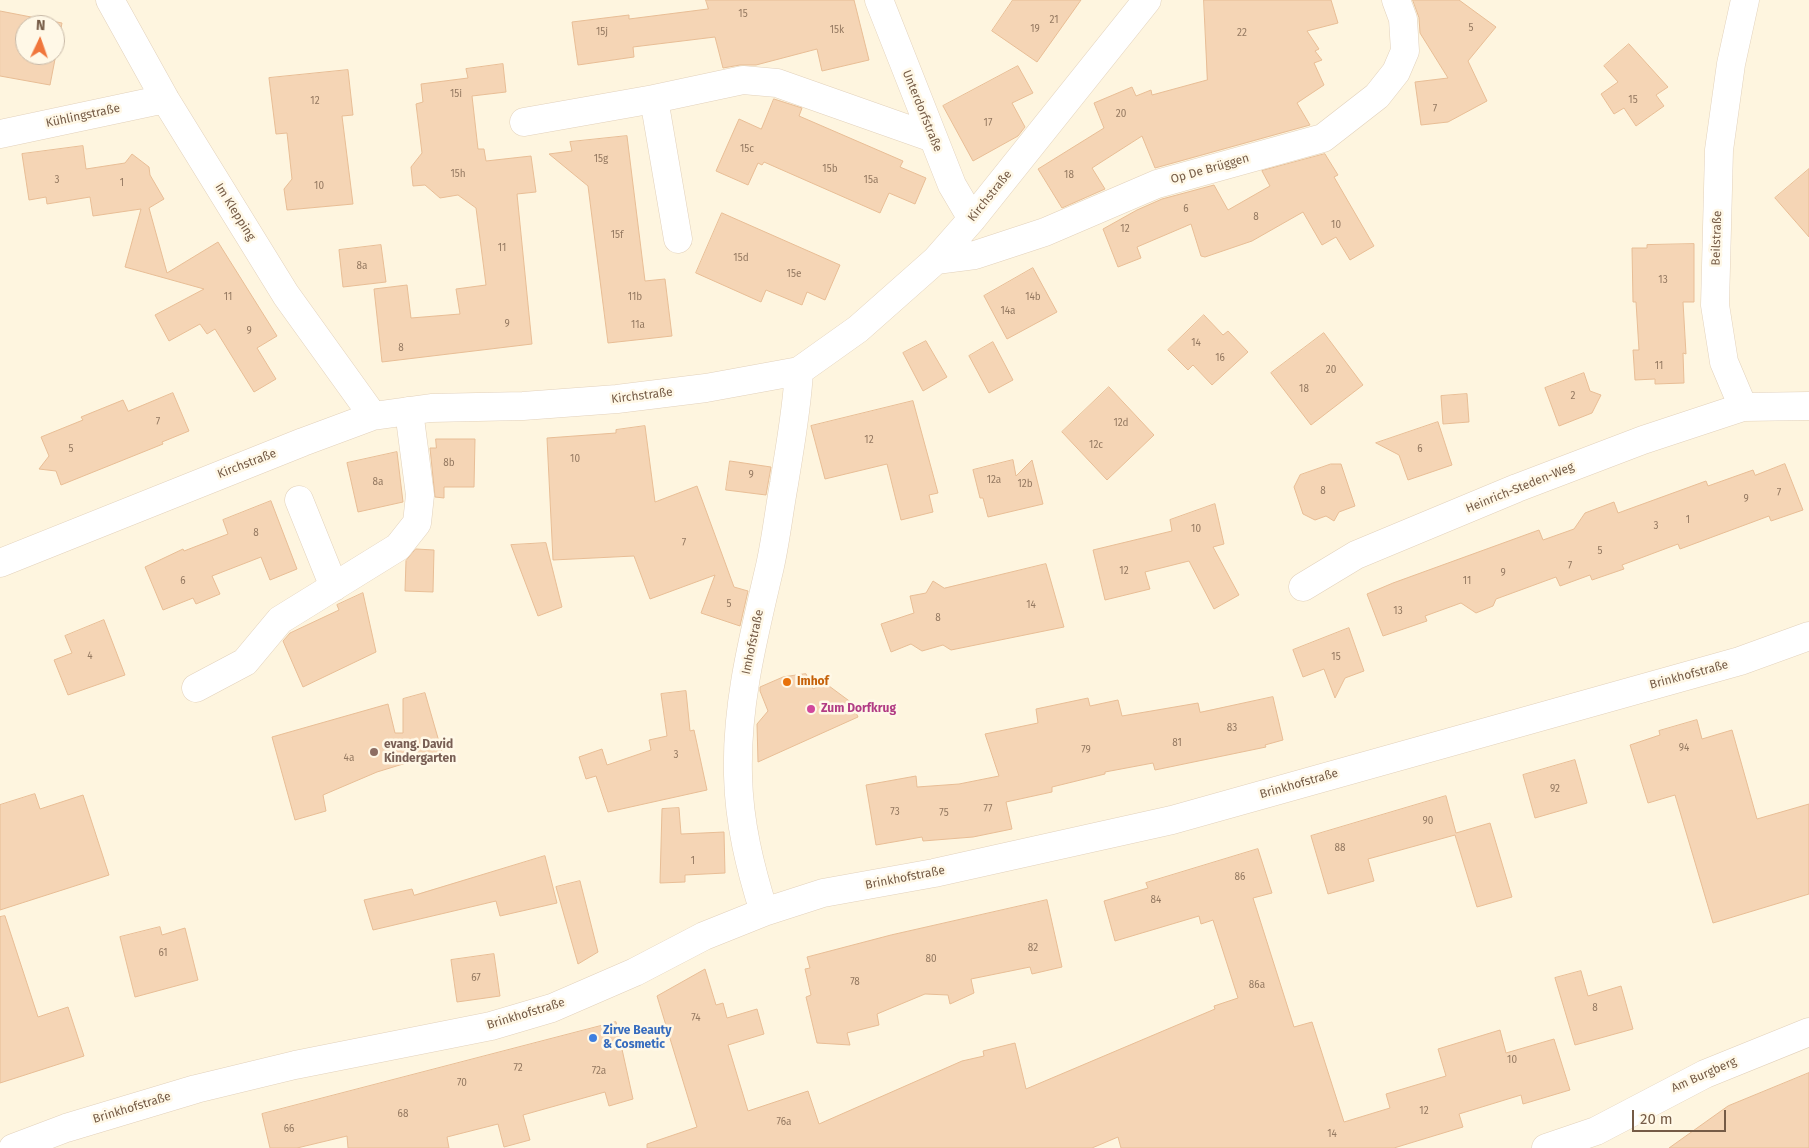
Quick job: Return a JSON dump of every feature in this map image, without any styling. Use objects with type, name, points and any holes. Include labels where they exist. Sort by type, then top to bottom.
[{"type":"street","name":"Im Klepping","points":[[110,0],[165,99],[286,295],[373,416]]},
{"type":"street","name":"Unterdorfstraße","points":[[879,0],[952,185],[972,219]]},
{"type":"street","name":"Kirchstraße","points":[[0,563],[294,445],[373,416],[430,408],[523,406],[617,399],[706,388],[799,371],[858,329],[936,260],[972,219],[1147,0]]},
{"type":"street","name":"Op De Brüggen","points":[[936,260],[975,255],[1045,232],[1157,184],[1324,138],[1377,96],[1396,72],[1405,51],[1403,19],[1396,0]]},
{"type":"street","name":"Beilstraße","points":[[1743,407],[1724,362],[1715,305],[1719,150],[1731,64],[1744,0]]},
{"type":"street","points":[[524,122],[654,99],[743,80],[777,83],[933,138]]},
{"type":"street","name":"Kühlingstraße","points":[[0,134],[165,99]]},
{"type":"street","points":[[654,99],[678,239]]},
{"type":"street","name":"Imhofstraße","points":[[764,912],[750,865],[741,817],[738,774],[740,728],[752,636],[770,564],[798,401],[799,371]]},
{"type":"street","points":[[1743,407],[1809,406]]},
{"type":"street","name":"Heinrich-Steden-Weg","points":[[1303,587],[1356,555],[1517,488],[1643,440],[1743,407]]},
{"type":"street","points":[[196,688],[245,662],[280,620],[398,547],[417,523],[420,495],[409,411]]},
{"type":"street","points":[[299,500],[334,587]]},
{"type":"street","name":"Brinkhofstraße","points":[[13,1148],[66,1128],[196,1089],[295,1065],[491,1026],[552,1008],[634,972],[704,936],[764,912],[823,893],[934,873],[1172,820],[1740,661],[1809,636]]},
{"type":"street","name":"Am Burgberg","points":[[1546,1148],[1596,1131],[1705,1074],[1809,1032]]},
{"type":"building","points":[[706,0],[854,0],[869,60],[822,71],[817,49],[756,65],[723,68],[715,37],[633,47],[634,57],[578,65],[572,22],[629,15],[629,19],[708,9]]},
{"type":"building","points":[[1013,0],[1081,0],[1037,62],[992,31]]},
{"type":"building","points":[[1204,0],[1331,0],[1338,23],[1307,31],[1319,49],[1315,51],[1322,60],[1314,63],[1324,85],[1297,103],[1310,125],[1155,168],[1142,136],[1092,168],[1105,189],[1062,208],[1038,169],[1104,128],[1094,103],[1132,87],[1136,96],[1151,90],[1152,95],[1207,80]]},
{"type":"building","points":[[1413,0],[1459,0],[1496,27],[1468,61],[1487,101],[1448,122],[1421,125],[1415,82],[1448,78],[1420,33],[1419,18]]},
{"type":"building","points":[[0,11],[21,15],[15,15],[15,65],[54,65],[50,85],[0,76]]},
{"type":"building","points":[[1629,44],[1668,87],[1656,95],[1664,106],[1636,126],[1624,108],[1614,114],[1601,94],[1618,82],[1604,66]]},
{"type":"building","points":[[503,64],[506,92],[472,96],[478,149],[484,149],[486,161],[531,156],[536,192],[517,194],[532,344],[382,362],[374,289],[407,285],[411,318],[460,314],[456,289],[486,285],[476,208],[458,195],[440,198],[425,185],[413,186],[411,167],[422,153],[416,104],[423,102],[421,84],[468,78],[466,69]]},
{"type":"building","points":[[1018,66],[1033,93],[1012,103],[1025,127],[1018,136],[973,161],[943,106]]},
{"type":"building","points":[[348,70],[353,115],[342,116],[353,204],[287,210],[284,189],[292,179],[287,133],[276,134],[269,78]]},
{"type":"building","points":[[774,99],[802,108],[799,116],[903,161],[900,167],[926,178],[915,204],[889,193],[880,213],[764,162],[762,165],[758,163],[748,185],[716,171],[739,119],[761,129]]},
{"type":"building","points":[[627,136],[645,281],[665,279],[672,336],[608,343],[588,186],[549,154],[572,151],[570,142]]},
{"type":"building","points":[[83,146],[86,169],[125,163],[132,154],[149,167],[150,175],[164,199],[149,208],[167,273],[218,242],[277,336],[257,348],[276,379],[254,392],[215,329],[207,334],[200,324],[169,341],[155,315],[204,289],[125,267],[141,209],[93,216],[90,197],[47,204],[46,197],[29,200],[22,154]]},
{"type":"building","points":[[1325,154],[1338,175],[1334,177],[1374,246],[1350,260],[1336,237],[1322,245],[1303,212],[1252,241],[1205,257],[1201,256],[1191,224],[1137,247],[1141,258],[1118,267],[1103,229],[1137,210],[1162,199],[1214,185],[1228,210],[1270,186],[1262,171]]},
{"type":"building","points":[[1809,169],[1809,237],[1775,198]]},
{"type":"building","points":[[722,213],[840,265],[825,300],[807,292],[802,305],[766,290],[761,302],[696,273]]},
{"type":"building","points":[[1694,244],[1694,302],[1683,302],[1686,354],[1683,353],[1684,383],[1655,384],[1655,379],[1635,380],[1633,350],[1639,350],[1636,302],[1633,302],[1632,248],[1647,248],[1647,245]]},
{"type":"building","points":[[381,245],[386,282],[343,287],[339,250]]},
{"type":"building","points":[[1033,268],[1057,312],[1007,339],[984,296]]},
{"type":"building","points":[[1204,315],[1223,335],[1228,331],[1248,352],[1212,385],[1193,365],[1188,370],[1168,350]]},
{"type":"building","points":[[1324,333],[1363,385],[1311,425],[1271,373]]},
{"type":"building","points":[[926,341],[947,377],[923,391],[903,353]]},
{"type":"building","points":[[993,342],[1013,380],[989,393],[969,356]]},
{"type":"building","points":[[1584,373],[1590,391],[1601,395],[1592,413],[1559,426],[1545,388]]},
{"type":"building","points":[[1109,387],[1154,435],[1107,480],[1062,432]]},
{"type":"building","points":[[173,393],[189,431],[162,442],[163,444],[61,485],[56,471],[39,469],[49,456],[41,437],[83,420],[81,417],[123,400],[128,411]]},
{"type":"building","points":[[1467,394],[1469,422],[1443,424],[1441,396]]},
{"type":"building","points":[[913,401],[938,493],[929,495],[933,512],[901,520],[887,464],[825,479],[811,426]]},
{"type":"building","points":[[1438,422],[1452,465],[1408,480],[1399,455],[1376,443]]},
{"type":"building","points":[[645,426],[655,502],[697,486],[734,587],[748,591],[740,626],[701,613],[715,575],[650,599],[634,556],[553,560],[547,438],[616,433],[616,430]]},
{"type":"building","points":[[436,439],[475,439],[474,487],[444,487],[444,498],[435,497],[430,448],[436,448]]},
{"type":"building","points":[[397,452],[403,502],[358,512],[347,463]]},
{"type":"building","points":[[1013,460],[1016,476],[1032,460],[1043,504],[988,517],[983,498],[980,498],[973,470]]},
{"type":"building","points":[[730,461],[771,467],[766,495],[726,490]]},
{"type":"building","points":[[1331,464],[1341,464],[1355,506],[1339,512],[1334,521],[1326,516],[1315,520],[1303,514],[1294,487],[1300,475]]},
{"type":"building","points":[[1785,464],[1803,510],[1771,521],[1769,516],[1680,549],[1678,544],[1622,565],[1624,569],[1592,580],[1590,575],[1560,586],[1556,577],[1496,599],[1493,606],[1476,613],[1461,603],[1425,616],[1427,621],[1383,636],[1367,594],[1539,530],[1543,540],[1574,529],[1585,513],[1614,502],[1618,513],[1706,481],[1708,486],[1753,470],[1755,475]]},
{"type":"building","points":[[271,501],[297,569],[270,580],[261,557],[212,576],[220,594],[196,604],[193,598],[163,610],[145,567],[183,549],[184,551],[228,534],[223,520]]},
{"type":"building","points":[[1215,504],[1224,544],[1213,547],[1239,595],[1214,609],[1189,561],[1145,572],[1150,589],[1105,600],[1093,550],[1172,531],[1170,520]]},
{"type":"building","points":[[546,543],[562,607],[538,616],[511,545]]},
{"type":"building","points":[[416,549],[434,550],[433,592],[405,591],[406,561]]},
{"type":"building","points":[[1046,564],[1064,627],[951,650],[943,645],[922,651],[911,644],[891,652],[881,624],[914,613],[910,596],[926,593],[933,581],[944,588]]},
{"type":"building","points":[[363,593],[376,652],[303,687],[283,641],[290,633],[339,610],[337,605]]},
{"type":"building","points":[[104,620],[125,675],[68,695],[54,660],[72,653],[65,636]]},
{"type":"building","points":[[1349,628],[1364,671],[1345,678],[1335,698],[1324,669],[1303,677],[1293,650]]},
{"type":"building","name":"Zum Dorfkrug","points":[[806,674],[813,689],[825,683],[852,703],[858,717],[758,762],[757,724],[768,711],[760,687],[783,677]]},
{"type":"building","points":[[686,691],[690,731],[694,730],[707,790],[608,812],[596,776],[586,779],[579,757],[602,749],[607,765],[651,750],[649,740],[667,736],[661,694]]},
{"type":"building","points":[[425,693],[442,752],[377,772],[323,795],[326,811],[295,820],[272,737],[388,704],[395,733],[403,733],[403,699]]},
{"type":"building","points":[[1273,697],[1283,740],[1265,745],[1266,747],[1155,770],[1153,763],[1105,772],[1105,774],[1052,787],[1052,792],[1006,802],[1012,829],[973,837],[923,841],[922,837],[876,845],[866,785],[916,776],[917,787],[959,784],[999,776],[985,734],[1038,723],[1036,709],[1088,698],[1090,706],[1118,700],[1122,716],[1198,703],[1200,712]]},
{"type":"building","points":[[1697,720],[1702,739],[1732,730],[1757,819],[1809,804],[1809,894],[1713,923],[1675,795],[1648,803],[1630,745],[1660,735],[1659,731]]},
{"type":"building","points":[[1575,760],[1587,803],[1535,818],[1523,775]]},
{"type":"building","points":[[35,794],[40,809],[83,795],[109,875],[0,910],[0,805]]},
{"type":"building","points":[[1446,796],[1456,833],[1490,823],[1512,897],[1477,907],[1455,835],[1368,859],[1374,881],[1328,894],[1311,836]]},
{"type":"building","points":[[679,808],[681,834],[724,832],[725,873],[685,875],[685,882],[660,883],[662,809]]},
{"type":"building","points":[[1258,849],[1272,893],[1253,898],[1294,1027],[1312,1022],[1344,1122],[1390,1108],[1386,1094],[1446,1076],[1438,1049],[1500,1030],[1506,1053],[1554,1039],[1570,1090],[1523,1104],[1521,1095],[1459,1114],[1463,1127],[1394,1148],[1121,1148],[1118,1137],[1092,1148],[647,1148],[647,1144],[697,1127],[657,996],[705,969],[716,1005],[723,1003],[727,1018],[757,1009],[764,1034],[728,1045],[748,1111],[808,1091],[819,1124],[962,1061],[984,1056],[983,1051],[1015,1043],[1026,1089],[1215,1009],[1214,1006],[1238,998],[1213,920],[1201,924],[1199,916],[1115,941],[1104,901],[1148,888],[1146,883]]},
{"type":"building","points":[[545,856],[557,903],[500,916],[496,901],[373,930],[364,900],[412,889],[414,895]]},
{"type":"building","points":[[580,881],[598,952],[578,964],[556,887]]},
{"type":"building","points":[[1047,900],[1062,967],[1032,974],[1030,967],[971,979],[974,993],[950,1004],[948,995],[925,994],[877,1014],[879,1025],[847,1033],[850,1045],[817,1043],[806,997],[811,995],[805,969],[810,968],[807,957],[891,935]]},
{"type":"building","points":[[5,916],[38,1017],[68,1007],[84,1056],[0,1083],[0,917]]},
{"type":"building","points":[[160,927],[162,935],[185,928],[198,980],[135,997],[120,937]]},
{"type":"building","points":[[494,954],[500,996],[457,1002],[451,960]]},
{"type":"building","points":[[1581,971],[1588,996],[1621,986],[1633,1029],[1575,1045],[1555,978]]},
{"type":"building","points":[[616,1022],[633,1099],[609,1106],[605,1092],[523,1115],[530,1140],[504,1147],[498,1124],[447,1137],[449,1148],[348,1148],[347,1136],[297,1148],[270,1148],[262,1114]]},
{"type":"building","points":[[1809,1073],[1809,1148],[1669,1148],[1728,1106]]},
{"type":"place","name":"Imhof","points":[[787,682]]},
{"type":"place","name":"Zum Dorfkrug","points":[[811,709]]},
{"type":"place","name":"evang. David Kindergarten","points":[[374,752]]},
{"type":"place","name":"Zirve Beauty & Cosmetic","points":[[593,1038]]}]
